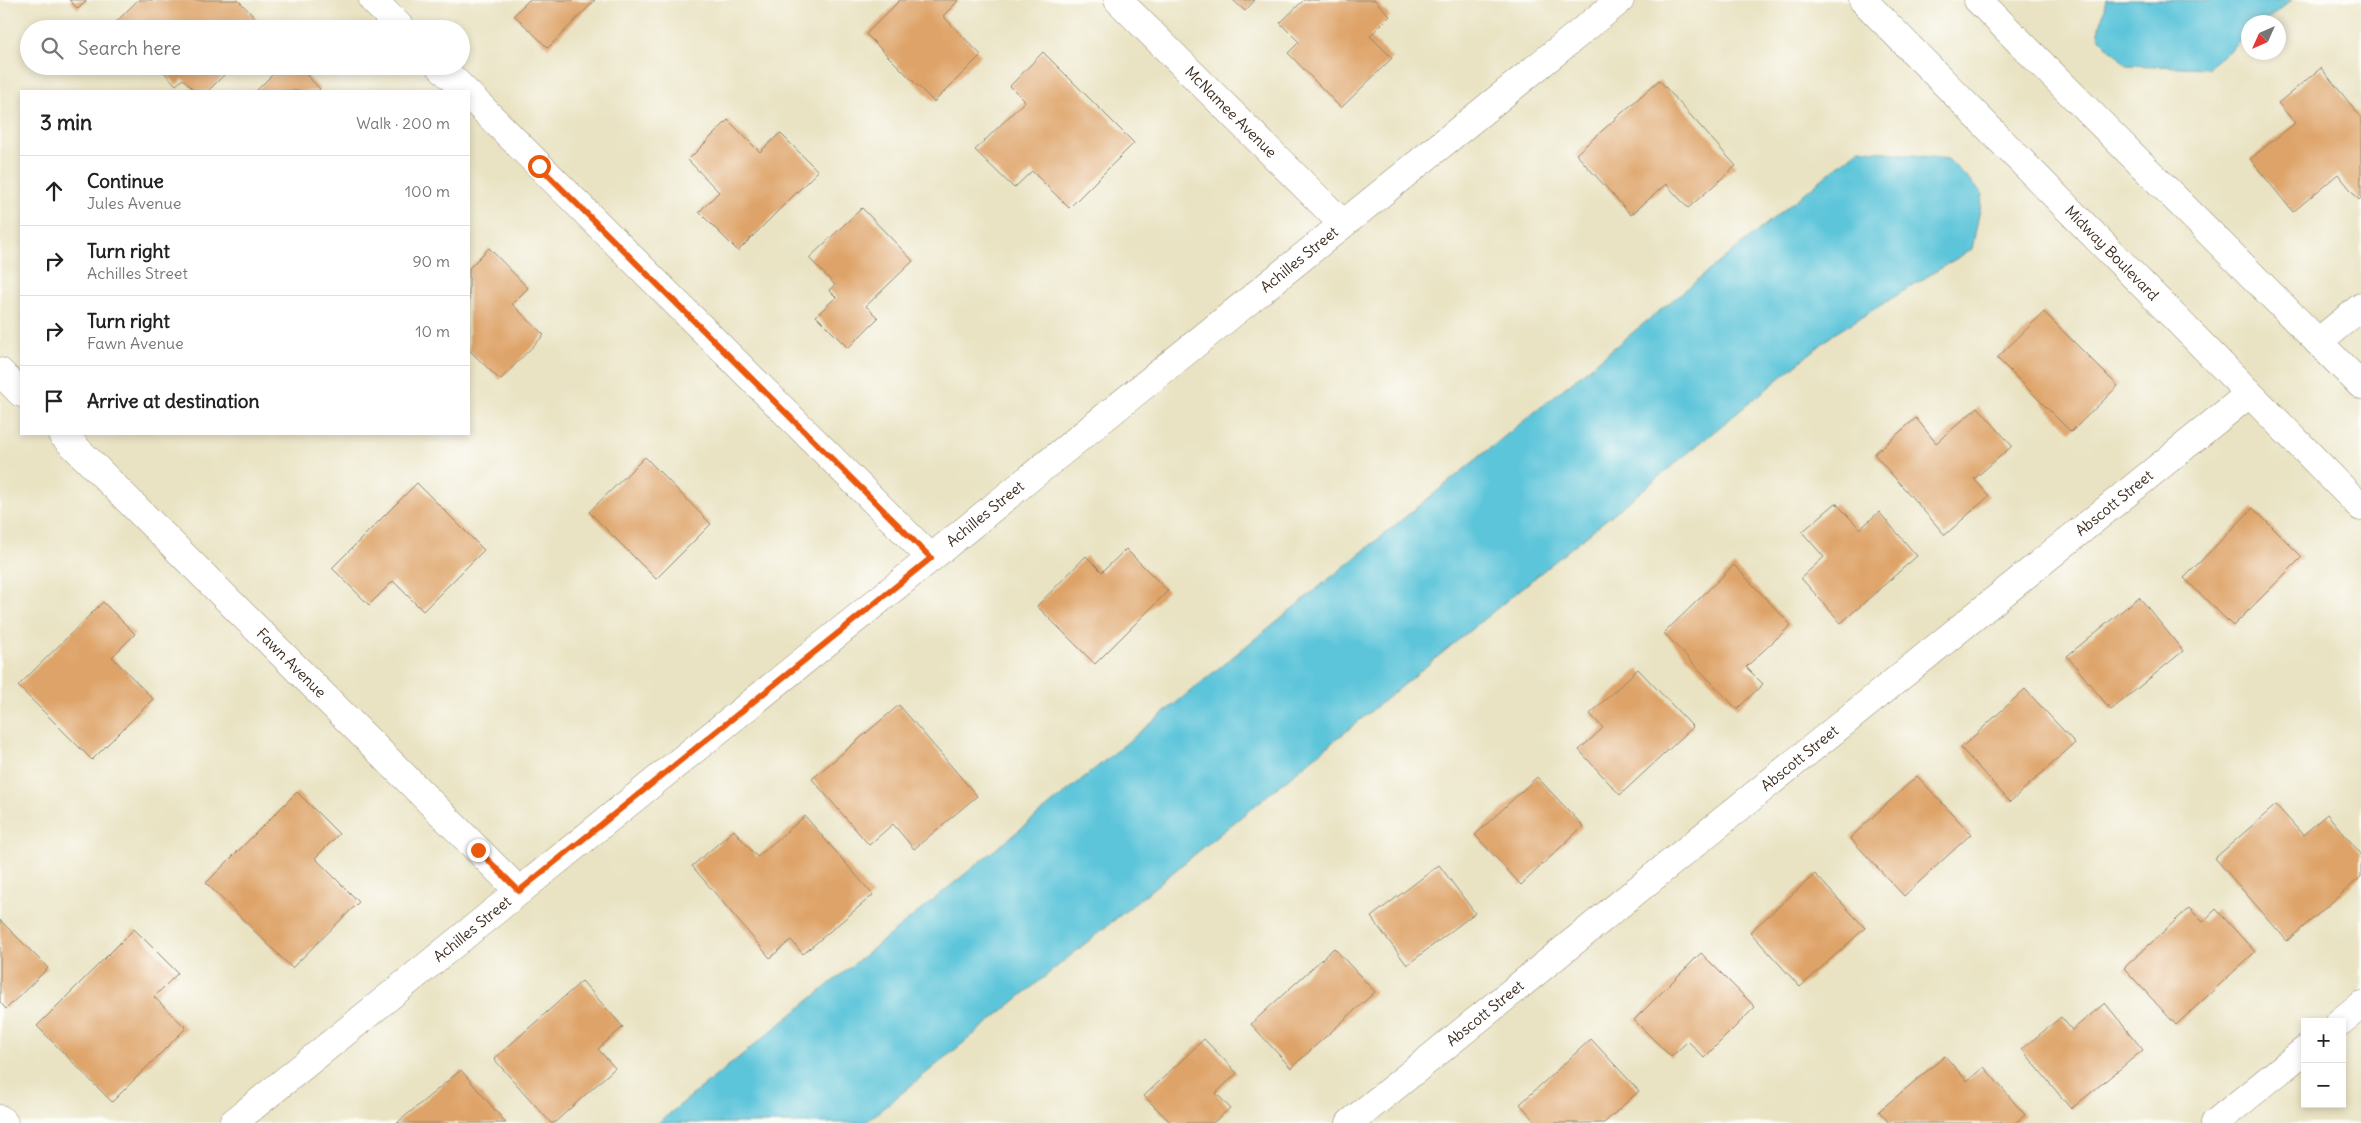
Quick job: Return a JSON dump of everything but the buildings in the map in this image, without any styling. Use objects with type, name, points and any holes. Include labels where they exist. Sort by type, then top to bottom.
[{"type":"street","points":[[373,0],[393,20]]},
{"type":"street","name":"McNamee Avenue","points":[[1118,0],[1342,224]]},
{"type":"street","name":"Achilles Street","points":[[233,1123],[1620,0]]},
{"type":"street","name":"Midway Boulevard","points":[[1863,0],[2361,507]]},
{"type":"street","points":[[1978,0],[2361,386]]},
{"type":"street","points":[[449,75],[464,90]]},
{"type":"street","points":[[470,96],[931,558]]},
{"type":"street","points":[[2318,342],[2361,306]]},
{"type":"street","points":[[0,372],[20,392]]},
{"type":"street","name":"Abscott Street","points":[[1350,1123],[2249,394]]},
{"type":"street","name":"Fawn Avenue","points":[[63,435],[519,891]]},
{"type":"street","points":[[2345,1018],[2361,1005]]},
{"type":"street","points":[[2215,1123],[2301,1053]]},
{"type":"street","points":[[0,1119],[4,1123]]},
{"type":"water","points":[[2106,0],[2292,0],[2273,15],[2241,15],[2241,41],[2208,68],[2126,65],[2098,37]]},
{"type":"water","points":[[1859,149],[1948,159],[1983,194],[1972,249],[1834,334],[865,1123],[658,1123]]},
{"type":"route","points":[[478,850],[519,891],[931,558],[539,166]]}]
